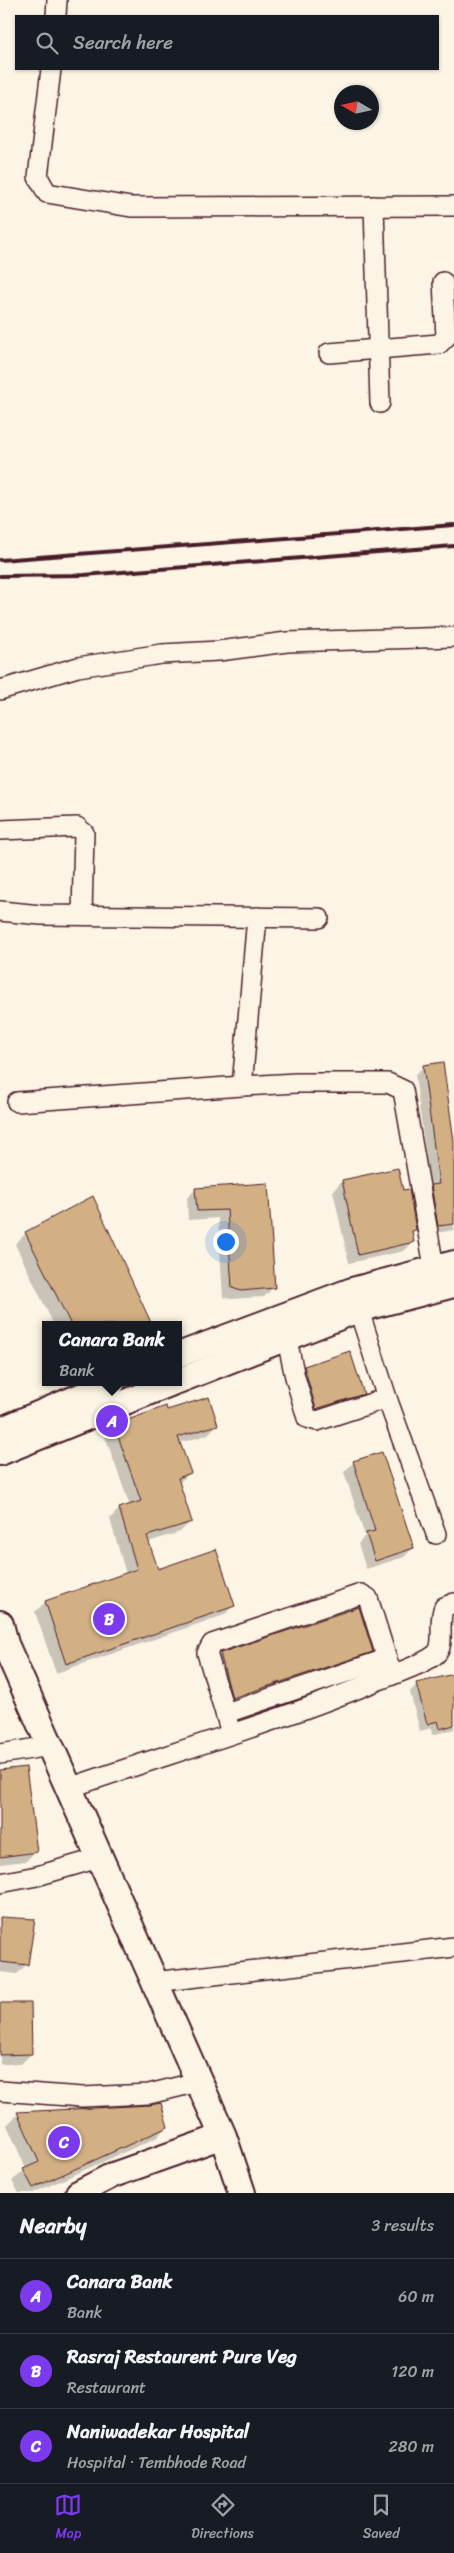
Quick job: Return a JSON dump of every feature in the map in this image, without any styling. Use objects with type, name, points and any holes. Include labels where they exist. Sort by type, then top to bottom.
[{"type":"main road","points":[[0,1624],[5,1644],[198,2082],[224,2136],[242,2193]]},
{"type":"street","points":[[56,15],[57,0]]},
{"type":"street","points":[[51,70],[38,177],[47,193],[131,207],[454,206]]},
{"type":"street","points":[[374,206],[380,403]]},
{"type":"street","points":[[329,354],[439,344],[446,337],[444,282]]},
{"type":"street","points":[[0,690],[78,667],[162,654],[219,651],[287,642],[454,637]]},
{"type":"street","points":[[0,830],[77,827],[84,833],[82,915]]},
{"type":"street","points":[[0,911],[41,915],[319,918]]},
{"type":"street","points":[[242,1086],[258,917]]},
{"type":"street","points":[[18,1102],[242,1086],[388,1083],[403,1090],[444,1276],[355,1300],[284,1327],[182,1354]]},
{"type":"street","points":[[355,1300],[387,1398],[436,1534]]},
{"type":"street","points":[[182,1379],[284,1327]]},
{"type":"street","points":[[284,1327],[295,1377],[307,1418],[317,1421],[387,1398]]},
{"type":"street","points":[[0,1430],[104,1386]]},
{"type":"street","points":[[0,1453],[165,1386]]},
{"type":"street","points":[[231,1733],[207,1653],[212,1644],[361,1594],[368,1598],[389,1667]]},
{"type":"street","points":[[226,1714],[435,1655],[441,1646],[440,1617],[444,1607],[454,1604]]},
{"type":"street","points":[[69,1788],[333,1699],[389,1667]]},
{"type":"street","points":[[0,1754],[50,1746]]},
{"type":"street","points":[[0,1883],[37,1876],[99,1858]]},
{"type":"street","points":[[154,1982],[454,1947]]},
{"type":"street","points":[[0,2091],[82,2097],[149,2094],[198,2082]]},
{"type":"street","points":[[78,2193],[113,2175],[224,2136]]},
{"type":"building","points":[[443,1062],[454,1141],[454,1224],[438,1226],[431,1185],[439,1184],[423,1065]]},
{"type":"building","points":[[398,1168],[403,1190],[409,1189],[416,1230],[412,1231],[414,1242],[358,1255],[342,1180]]},
{"type":"building","points":[[268,1183],[275,1288],[241,1291],[232,1288],[227,1210],[197,1211],[195,1188]]},
{"type":"building","points":[[93,1196],[150,1321],[69,1321],[25,1232]]},
{"type":"building","points":[[350,1351],[364,1394],[316,1409],[304,1366]]},
{"type":"building","points":[[209,1397],[218,1425],[178,1437],[191,1473],[178,1478],[192,1522],[147,1536],[158,1569],[216,1549],[235,1606],[66,1664],[45,1601],[137,1569],[119,1508],[141,1501],[114,1425],[166,1406],[167,1410]]},
{"type":"building","points":[[382,1452],[414,1548],[375,1561],[366,1533],[375,1531],[353,1461]]},
{"type":"building","points":[[359,1607],[373,1652],[232,1698],[220,1653]]},
{"type":"building","points":[[454,1674],[454,1725],[440,1729],[438,1721],[427,1724],[416,1683]]},
{"type":"building","points":[[26,1767],[37,1852],[0,1857],[0,1770]]},
{"type":"building","points":[[0,1917],[35,1919],[28,1965],[0,1962]]},
{"type":"building","points":[[0,2003],[31,2003],[32,2054],[0,2055]]},
{"type":"building","points":[[161,2103],[168,2127],[33,2188],[23,2169],[39,2162],[17,2112]]},
{"type":"railway","points":[[0,560],[454,525]]},
{"type":"railway","points":[[0,576],[84,575],[454,546]]},
{"type":"place","name":"Canara Bank","points":[[112,1421]]},
{"type":"place","name":"Rasraj Restaurent Pure Veg","points":[[109,1619]]},
{"type":"place","name":"Naniwadekar Hospital","points":[[64,2142]]}]
